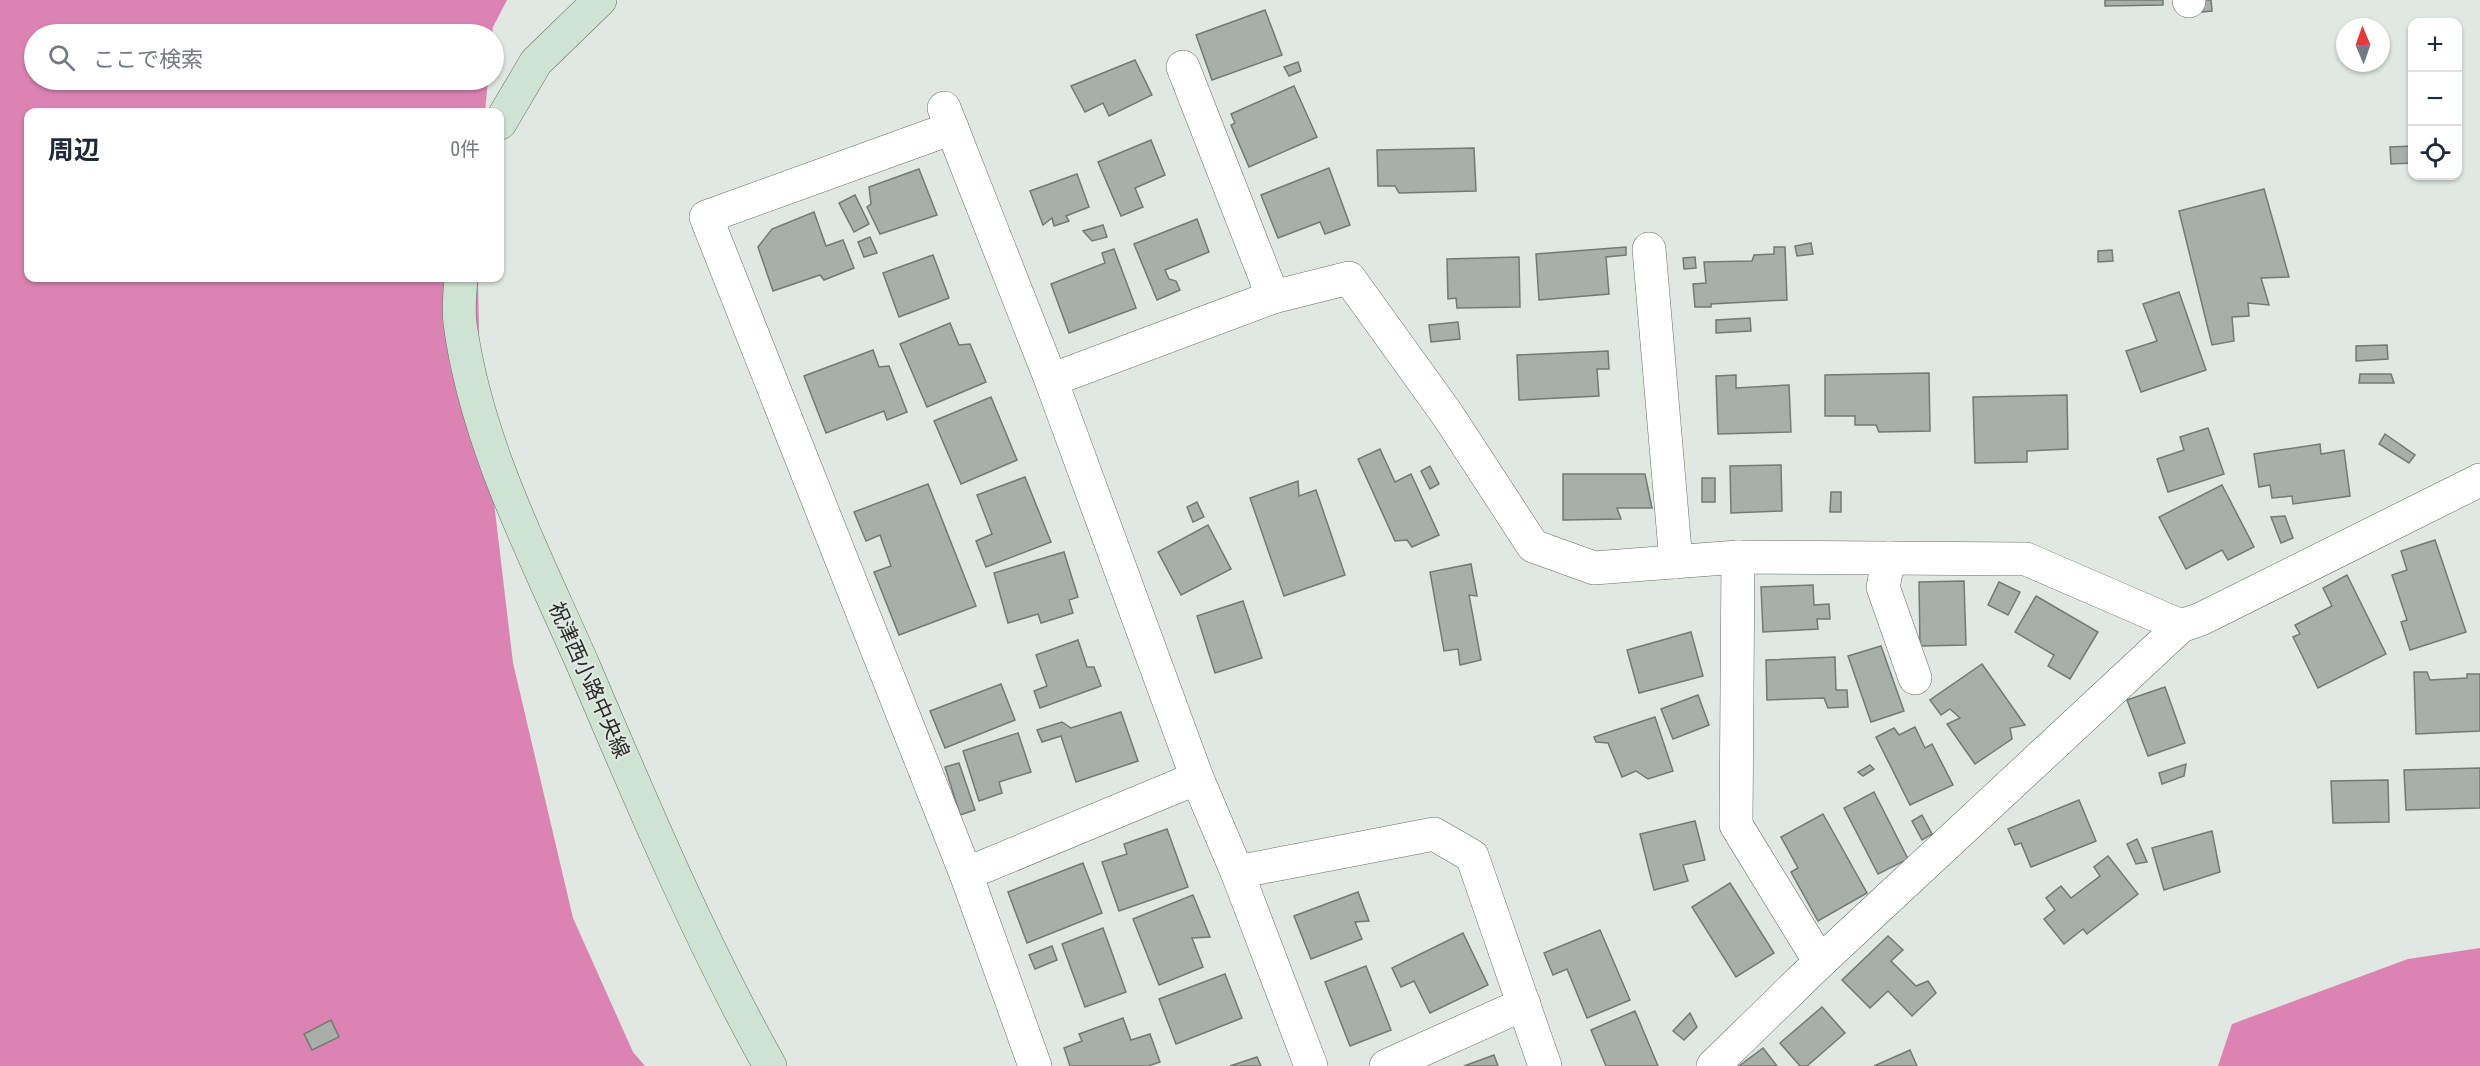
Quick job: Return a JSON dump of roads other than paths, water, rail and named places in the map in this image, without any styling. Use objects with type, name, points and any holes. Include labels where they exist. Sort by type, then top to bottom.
[{"type":"main road","points":[[504,116],[537,62],[600,0]]},
{"type":"main road","name":"祝津西小路中央線","points":[[461,282],[460,321],[472,385],[500,474],[602,710],[702,931],[770,1066]]},
{"type":"street","points":[[1183,67],[1273,297]]},
{"type":"street","points":[[1035,1066],[966,874],[706,217],[948,118],[1051,380],[1197,778],[1237,872],[1311,1066]]},
{"type":"street","points":[[1648,249],[1677,562]]},
{"type":"street","points":[[1051,380],[1273,297],[1349,278],[1447,414],[1533,546],[1594,568],[1738,557],[2026,559],[2181,627]]},
{"type":"street","points":[[1713,1066],[1820,962],[2181,627],[2480,480]]},
{"type":"street","points":[[1738,557],[1736,825],[1820,962]]},
{"type":"street","points":[[1888,558],[1883,587],[1915,678]]},
{"type":"street","points":[[966,874],[1197,778]]},
{"type":"street","points":[[1237,872],[1434,834],[1472,856],[1545,1066]]},
{"type":"street","points":[[1386,1066],[1524,1004]]}]
